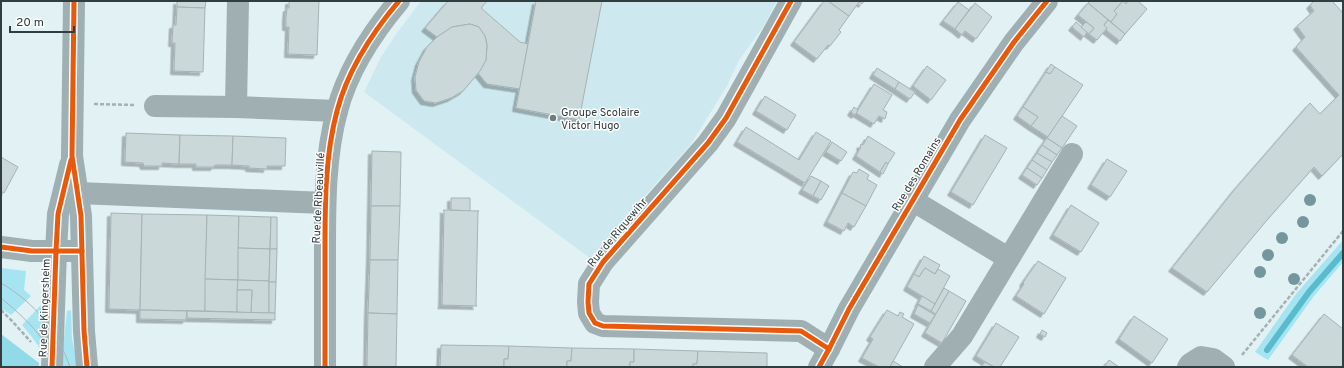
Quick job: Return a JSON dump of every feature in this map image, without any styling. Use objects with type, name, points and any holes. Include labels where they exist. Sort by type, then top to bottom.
[{"type":"main road","name":"Rue de Kingersheim","points":[[74,1],[72,156],[78,193],[87,367]]},
{"type":"main road","name":"Rue des Romains","points":[[824,358],[849,309],[960,120],[1014,42],[1047,1]]},
{"type":"main road","name":"Rue de Kingersheim","points":[[52,366],[58,214],[72,156]]},
{"type":"street","points":[[236,107],[238,1]]},
{"type":"street","name":"Rue de Ribeauvillé","points":[[326,367],[325,203],[328,160],[337,111],[352,70],[381,22],[399,1]]},
{"type":"street","name":"Rue de Riquewihr","points":[[791,1],[726,118],[708,143],[603,262],[589,284],[589,313],[595,322],[603,326],[801,331],[824,358]]},
{"type":"street","points":[[155,106],[236,107],[337,111]]},
{"type":"street","points":[[935,367],[962,336],[1072,154]]},
{"type":"street","points":[[78,193],[325,203]]},
{"type":"street","name":"Rue des Romains","points":[[912,200],[1008,258]]},
{"type":"street","points":[[1,247],[32,251],[82,251]]},
{"type":"street","points":[[1188,367],[1201,357],[1231,364]]},
{"type":"path","points":[[72,104],[155,106]]},
{"type":"path","points":[[1231,364],[1343,231]]},
{"type":"path","points":[[1,310],[52,366]]},
{"type":"shaded area","name":"Groupe Scolaire Victor Hugo","points":[[421,1],[777,1],[763,27],[739,60],[727,86],[691,144],[590,258],[364,92],[381,57]]},
{"type":"shaded area","points":[[1343,240],[1343,262],[1314,296],[1268,360],[1255,352],[1296,294]]},
{"type":"shaded area","points":[[1,268],[26,271],[24,290],[31,296],[11,315],[1,308]]},
{"type":"shaded area","points":[[41,305],[50,314],[48,360],[22,325]]},
{"type":"shaded area","points":[[71,310],[72,339],[75,352],[82,367],[61,367],[67,311]]},
{"type":"shaded area","points":[[1,334],[39,363],[39,367],[1,367]]},
{"type":"building","points":[[177,1],[206,1],[205,8],[177,7]]},
{"type":"building","points":[[289,1],[319,1],[317,55],[288,54],[289,27],[286,27],[286,17],[287,8],[289,8]]},
{"type":"building","points":[[448,1],[487,1],[481,8],[520,42],[528,44],[520,89],[487,84],[478,73],[486,60],[487,45],[485,36],[479,27],[470,24],[452,27],[437,37],[425,28]]},
{"type":"building","points":[[536,1],[602,1],[579,120],[516,108]]},
{"type":"building","points":[[824,1],[828,1],[849,16],[839,30],[841,32],[817,59],[794,42]]},
{"type":"building","points":[[828,1],[864,1],[862,4],[859,2],[849,16]]},
{"type":"building","points":[[1090,1],[1123,1],[1114,11],[1117,14],[1111,22],[1088,3]]},
{"type":"building","points":[[1123,1],[1126,4],[1128,1],[1138,1],[1147,9],[1125,34],[1111,22],[1117,14],[1114,11]]},
{"type":"building","points":[[1314,1],[1332,1],[1343,13],[1343,154],[1322,176],[1314,167],[1267,220],[1207,292],[1172,268],[1235,189],[1310,103],[1320,114],[1339,95],[1296,47],[1305,37],[1297,26],[1314,11],[1310,5]]},
{"type":"building","points":[[958,2],[969,10],[955,29],[943,21]]},
{"type":"building","points":[[975,3],[992,17],[976,39],[965,31],[962,35],[955,29]]},
{"type":"building","points":[[1088,3],[1108,20],[1104,25],[1107,28],[1097,40],[1089,34],[1094,28],[1078,15]]},
{"type":"building","points":[[177,7],[205,8],[203,72],[174,71],[175,43],[172,43],[173,25],[176,25]]},
{"type":"building","points":[[1108,20],[1125,34],[1120,41],[1106,30],[1107,28],[1104,25]]},
{"type":"building","points":[[1076,22],[1087,32],[1084,37],[1072,27]]},
{"type":"building","points":[[1086,22],[1094,28],[1089,34],[1081,27]]},
{"type":"building","points":[[470,24],[479,27],[485,36],[487,45],[486,60],[480,71],[463,91],[451,98],[436,103],[424,101],[416,90],[415,77],[419,62],[427,47],[437,37],[452,27]]},
{"type":"building","points":[[1051,64],[1055,67],[1050,74],[1046,72]]},
{"type":"building","points":[[927,66],[946,80],[931,100],[913,86]]},
{"type":"building","points":[[1055,67],[1083,85],[1048,137],[1031,126],[1038,117],[1023,107],[1046,72],[1050,74]]},
{"type":"building","points":[[877,68],[899,82],[895,89],[873,75]]},
{"type":"building","points":[[899,82],[915,92],[910,99],[895,89]]},
{"type":"building","points":[[874,84],[892,95],[883,110],[887,112],[885,119],[879,116],[874,124],[856,113]]},
{"type":"building","points":[[765,96],[796,115],[787,130],[756,111]]},
{"type":"building","points":[[854,107],[858,110],[855,115],[851,112]]},
{"type":"building","points":[[1023,107],[1038,117],[1031,126],[1017,116]]},
{"type":"building","points":[[1062,116],[1077,126],[1062,148],[1047,138]]},
{"type":"building","points":[[746,127],[799,160],[816,132],[831,141],[805,183],[737,142]]},
{"type":"building","points":[[126,133],[180,135],[179,164],[162,163],[162,166],[144,166],[143,163],[125,162]]},
{"type":"building","points":[[180,135],[233,136],[232,165],[196,167],[196,164],[179,164]]},
{"type":"building","points":[[985,135],[1007,148],[973,205],[951,192]]},
{"type":"building","points":[[233,136],[286,138],[285,166],[267,166],[267,169],[232,165]]},
{"type":"building","points":[[868,136],[895,153],[888,164],[886,162],[880,172],[856,156],[861,144],[863,145]]},
{"type":"building","points":[[1047,138],[1062,148],[1057,155],[1042,145]]},
{"type":"building","points":[[832,142],[847,152],[841,161],[826,152]]},
{"type":"building","points":[[1042,145],[1057,155],[1052,162],[1037,153]]},
{"type":"building","points":[[372,151],[401,152],[400,206],[371,206]]},
{"type":"building","points":[[1037,153],[1052,162],[1047,170],[1032,160]]},
{"type":"building","points":[[1,157],[18,167],[4,193],[1,191]]},
{"type":"building","points":[[1107,159],[1127,171],[1110,197],[1091,185]]},
{"type":"building","points":[[1032,160],[1047,170],[1042,178],[1027,168]]},
{"type":"building","points":[[886,162],[888,164],[883,174],[880,172]]},
{"type":"building","points":[[1027,168],[1042,178],[1037,185],[1022,175]]},
{"type":"building","points":[[859,169],[869,175],[867,179],[877,185],[866,206],[842,193],[853,172],[857,173]]},
{"type":"building","points":[[811,176],[821,181],[813,196],[802,190]]},
{"type":"building","points":[[821,181],[829,186],[821,200],[813,196]]},
{"type":"building","points":[[842,193],[866,206],[854,227],[848,223],[844,231],[827,222]]},
{"type":"building","points":[[451,198],[470,198],[470,211],[451,210]]},
{"type":"building","points":[[1071,205],[1099,223],[1081,252],[1053,235]]},
{"type":"building","points":[[371,206],[400,206],[398,260],[370,260]]},
{"type":"building","points":[[443,210],[479,211],[477,306],[441,305]]},
{"type":"building","points":[[111,213],[142,214],[140,310],[109,309]]},
{"type":"building","points":[[142,214],[207,215],[205,311],[140,310]]},
{"type":"building","points":[[207,215],[239,216],[238,280],[205,279]]},
{"type":"building","points":[[239,216],[271,217],[270,249],[238,248]]},
{"type":"building","points":[[271,217],[277,217],[277,249],[270,249]]},
{"type":"building","points":[[238,248],[270,249],[269,281],[238,280]]},
{"type":"building","points":[[270,249],[277,249],[276,282],[269,282]]},
{"type":"building","points":[[924,256],[940,265],[935,274],[925,268],[919,277],[914,274]]},
{"type":"building","points":[[370,260],[398,260],[397,314],[368,313]]},
{"type":"building","points":[[1038,261],[1066,278],[1044,314],[1016,296]]},
{"type":"building","points":[[925,268],[935,274],[938,269],[950,276],[935,304],[907,287],[914,274],[919,277]]},
{"type":"building","points":[[205,279],[238,280],[237,312],[205,311]]},
{"type":"building","points":[[238,280],[269,281],[269,313],[251,313],[252,290],[237,290]]},
{"type":"building","points":[[269,282],[276,282],[275,313],[269,313]]},
{"type":"building","points":[[944,288],[949,291],[936,314],[931,311]]},
{"type":"building","points":[[237,290],[252,290],[251,313],[237,312]]},
{"type":"building","points":[[949,291],[966,301],[942,343],[925,333]]},
{"type":"building","points":[[922,296],[935,304],[931,311],[918,304]]},
{"type":"building","points":[[918,305],[935,315],[930,323],[914,314]]},
{"type":"building","points":[[140,310],[187,311],[186,320],[140,319]]},
{"type":"building","points":[[887,310],[898,316],[900,312],[904,314],[902,317],[914,324],[890,367],[879,367],[862,358],[873,339],[870,337]]},
{"type":"building","points":[[187,311],[275,313],[275,320],[187,318]]},
{"type":"building","points":[[368,313],[397,314],[396,367],[367,367]]},
{"type":"building","points":[[1324,314],[1343,329],[1343,367],[1308,367],[1292,355]]},
{"type":"building","points":[[1134,316],[1168,339],[1152,363],[1119,339]]},
{"type":"building","points":[[996,323],[1019,337],[1000,367],[994,367],[976,356]]},
{"type":"building","points":[[1042,330],[1047,333],[1045,337],[1040,334]]},
{"type":"building","points":[[441,345],[509,346],[508,359],[504,359],[504,367],[440,367]]},
{"type":"building","points":[[509,346],[572,348],[571,361],[567,361],[567,367],[504,367],[504,359],[508,359]]},
{"type":"building","points":[[572,348],[634,349],[634,362],[630,362],[630,367],[567,367],[567,361],[571,361]]},
{"type":"building","points":[[634,349],[698,351],[697,364],[693,364],[693,367],[630,367],[630,362],[634,362]]},
{"type":"building","points":[[698,351],[767,353],[767,367],[693,367],[693,364],[697,364]]},
{"type":"building","points":[[1109,360],[1119,367],[1104,367]]},
{"type":"building","points":[[893,361],[903,367],[890,367]]},
{"type":"building","points":[[985,362],[994,367],[981,367]]},
{"type":"waterway","points":[[1267,350],[1309,292],[1343,253]]},
{"type":"tram line","points":[[1,283],[24,299],[43,319],[59,341],[70,367]]},
{"type":"tram line","points":[[1,298],[41,337],[53,356],[57,367]]},
{"type":"cycle path","points":[[74,1],[72,156],[81,216],[84,331],[87,367]]},
{"type":"cycle path","points":[[325,367],[326,197],[328,162],[333,128],[342,96],[354,66],[370,39],[399,1]]},
{"type":"cycle path","points":[[791,1],[726,118],[708,143],[603,262],[589,284],[589,313],[595,323],[603,326],[801,331],[829,349]]},
{"type":"cycle path","points":[[819,367],[849,309],[960,120],[1014,42],[1047,1]]},
{"type":"cycle path","points":[[52,367],[58,214],[71,160]]},
{"type":"cycle path","points":[[1,247],[32,251],[82,251]]},
{"type":"place","name":"Groupe Scolaire Victor Hugo","points":[[553,118]]}]
